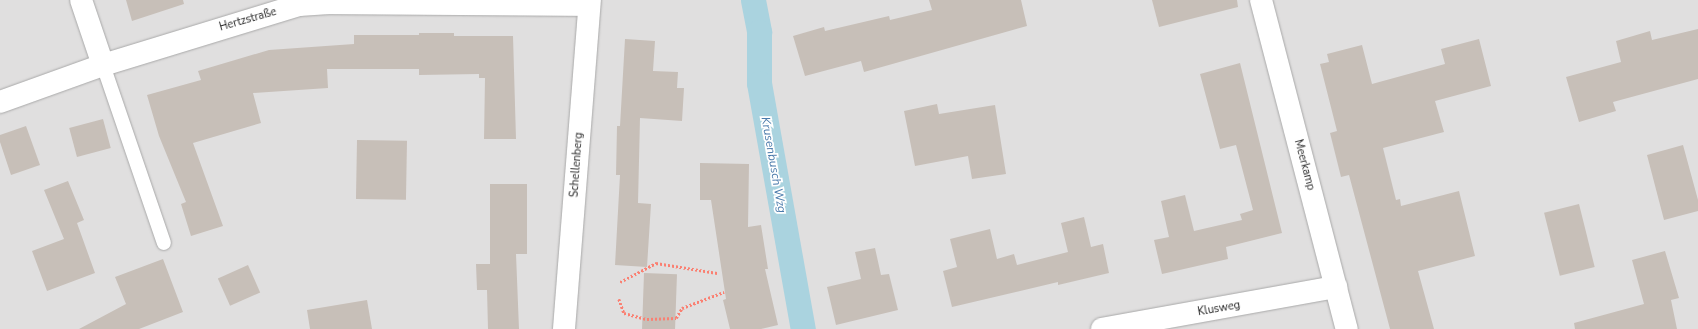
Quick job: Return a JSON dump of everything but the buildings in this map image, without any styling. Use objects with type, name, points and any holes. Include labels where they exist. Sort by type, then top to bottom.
[{"type":"street","points":[[81,0],[103,65]]},
{"type":"street","name":"Meerkamp","points":[[1261,0],[1348,329]]},
{"type":"street","name":"Hertzstraße","points":[[0,102],[103,65],[299,5],[345,3],[589,3]]},
{"type":"street","name":"Schellenberg","points":[[564,329],[589,3]]},
{"type":"street","name":"Klusweg","points":[[1102,329],[1336,287]]},
{"type":"lane","points":[[103,65],[164,243]]},
{"type":"path","points":[[620,282],[656,263],[717,273]]},
{"type":"path","points":[[619,299],[624,313],[647,319],[676,318],[682,308],[724,292]]},
{"type":"shaded area","points":[[0,0],[1698,0],[1698,329],[0,329]]},
{"type":"waterway","name":"Krusenbusch Wzg","points":[[753,0],[759,32],[759,83],[803,329]]}]
